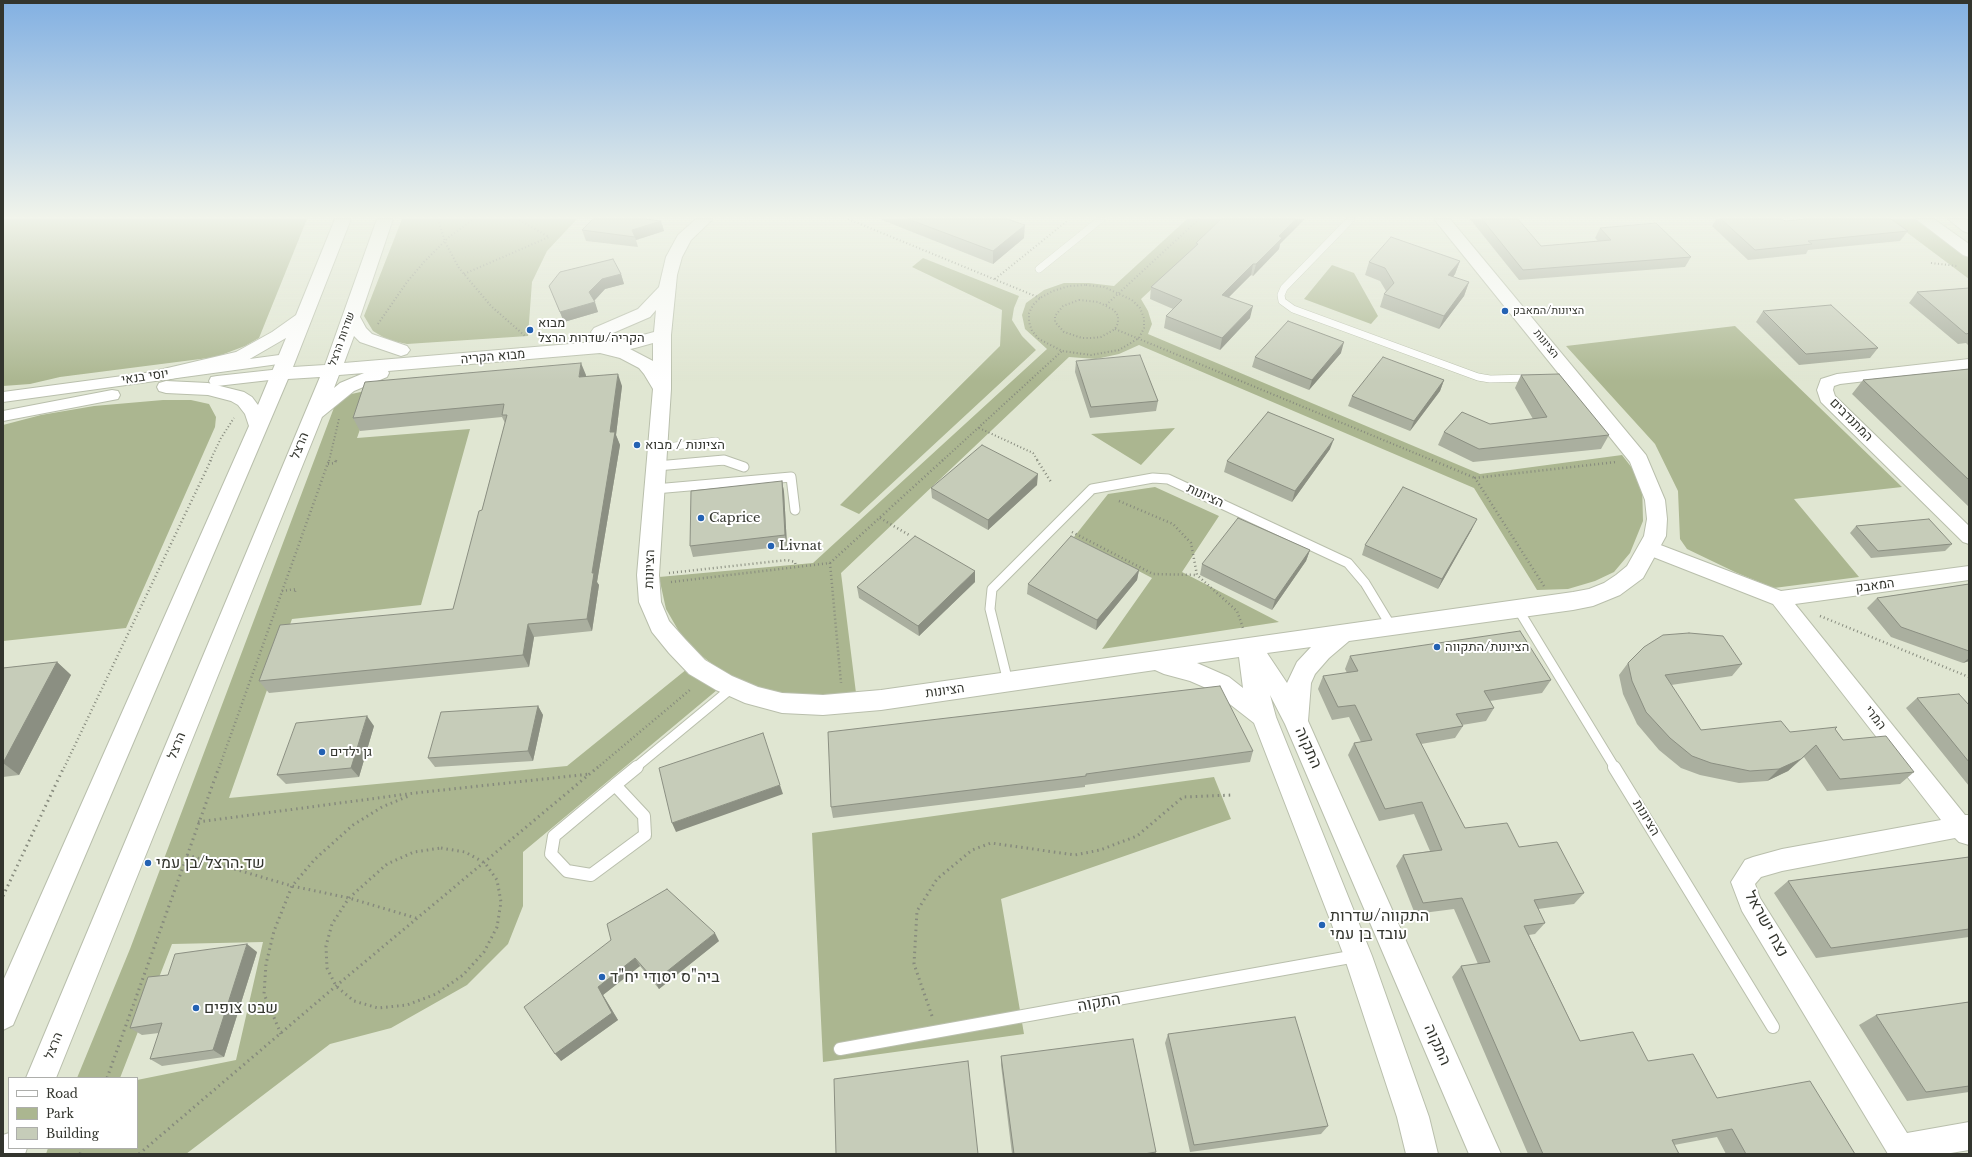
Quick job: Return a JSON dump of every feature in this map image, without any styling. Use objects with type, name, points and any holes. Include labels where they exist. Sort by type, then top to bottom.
[{"type":"street","points":[[3,1014],[284,367],[322,273]]},
{"type":"street","name":"שדרות הרצל","points":[[314,414],[366,273]]},
{"type":"street","name":"הציונות","points":[[670,273],[662,336],[662,389],[648,580],[650,602],[660,626],[697,667],[733,687],[754,696],[782,703],[823,704],[881,700],[1391,626],[1555,604],[1593,597],[1612,589],[1635,572],[1650,548],[1655,536],[1657,519],[1655,500],[1639,460],[1568,377],[1485,273]]},
{"type":"street","points":[[662,389],[652,372],[636,358],[615,352],[597,340],[644,312],[668,288]]},
{"type":"street","points":[[166,380],[242,356],[278,336],[305,316]]},
{"type":"street","points":[[314,414],[347,387],[387,371],[406,357],[366,338],[358,330],[351,316]]},
{"type":"street","name":"מבוא הקריה","points":[[406,357],[530,341],[597,340],[629,344],[662,336]]},
{"type":"street","name":"מבוא הקריה","points":[[284,367],[597,340]]},
{"type":"street","name":"המתנדבים","points":[[1969,364],[1837,379],[1827,384],[1824,390],[1827,398],[1969,537]]},
{"type":"street","name":"יוסי בנאי","points":[[3,397],[284,367]]},
{"type":"street","points":[[166,380],[226,392],[245,401],[254,412],[258,425]]},
{"type":"street","name":"יוסי בנאי","points":[[3,416],[166,380]]},
{"type":"street","name":"הרצל","points":[[41,1077],[314,414]]},
{"type":"street","points":[[1650,548],[1780,599]]},
{"type":"street","name":"המאבק","points":[[1780,599],[1969,573]]},
{"type":"street","name":"המרי","points":[[1780,599],[1966,830]]},
{"type":"street","points":[[1296,721],[1299,683],[1305,669],[1321,651],[1342,633]]},
{"type":"street","name":"התקוה","points":[[1250,647],[1255,687],[1264,717],[1358,956],[1413,1118],[1422,1154]]},
{"type":"street","name":"התקוה","points":[[1250,647],[1275,683],[1296,721],[1485,1154]]},
{"type":"street","points":[[1145,662],[1194,672],[1229,690],[1264,717]]},
{"type":"street","name":"נצח ישראל","points":[[1966,830],[1782,860],[1753,868],[1743,882],[1750,903],[1900,1148],[1969,1136]]},
{"type":"lane","name":"הציונות","points":[[1299,273],[1284,288],[1281,295],[1282,301],[1293,309],[1478,377],[1490,379],[1542,377]]},
{"type":"lane","points":[[657,457],[716,441]]},
{"type":"lane","points":[[657,457],[724,460],[744,467]]},
{"type":"lane","points":[[655,489],[791,477],[795,510]]},
{"type":"lane","name":"הציונות","points":[[1092,489],[1153,478],[1168,479],[1348,563],[1365,583],[1391,626]]},
{"type":"lane","points":[[1008,682],[990,610],[992,589],[1092,489]]},
{"type":"lane","name":"הציונות","points":[[1518,609],[1773,1027]]},
{"type":"lane","points":[[615,785],[644,816],[645,835],[591,874],[567,871],[551,854],[554,836],[615,785],[733,687]]},
{"type":"lane","name":"התקוה","points":[[840,1049],[1358,956]]},
{"type":"path","points":[[366,338],[393,304],[407,282],[416,273]]},
{"type":"path","points":[[980,273],[1040,298]]},
{"type":"path","points":[[995,279],[1002,273]]},
{"type":"path","points":[[1106,305],[1141,273]]},
{"type":"path","points":[[464,274],[492,306],[530,341]]},
{"type":"path","points":[[1074,286],[1104,287],[1120,293],[1132,300],[1140,308],[1144,318],[1144,328],[1139,338],[1125,347],[1106,354],[1084,354],[1062,351],[1049,346],[1039,339],[1032,331],[1029,322],[1029,313],[1033,305],[1040,298],[1053,291],[1074,286]]},
{"type":"path","points":[[1089,300],[1106,305],[1114,310],[1118,316],[1118,323],[1115,329],[1101,337],[1082,338],[1064,332],[1055,322],[1055,316],[1058,310],[1070,302],[1089,300]]},
{"type":"path","points":[[1115,329],[1475,478],[1639,460]]},
{"type":"path","points":[[648,580],[830,563],[1062,351]]},
{"type":"path","points":[[107,1077],[328,464],[347,387]]},
{"type":"path","points":[[3,896],[221,438],[245,401]]},
{"type":"path","points":[[979,428],[1032,453],[1051,482]]},
{"type":"path","points":[[328,464],[335,463],[337,459]]},
{"type":"path","points":[[1475,478],[1555,604]]},
{"type":"path","points":[[1092,489],[1173,524],[1191,543],[1197,575],[1236,611]]},
{"type":"path","points":[[880,518],[909,535]]},
{"type":"path","points":[[1057,524],[1153,574],[1197,575]]},
{"type":"path","points":[[648,580],[787,560],[795,562],[796,567]]},
{"type":"path","points":[[830,563],[842,703]]},
{"type":"path","points":[[282,591],[296,589],[294,594]]},
{"type":"path","points":[[1817,614],[1969,677]]},
{"type":"path","points":[[139,1154],[336,986],[485,863],[709,674]]},
{"type":"path","points":[[198,822],[415,793],[590,774]]},
{"type":"path","points":[[281,1034],[264,994],[266,964],[274,931],[292,886],[315,859],[353,825],[382,807],[415,793]]},
{"type":"path","points":[[938,1032],[914,964],[917,911],[937,879],[956,862],[972,850],[991,843],[1075,854],[1100,850],[1138,836],[1182,797],[1233,795]]},
{"type":"path","points":[[441,848],[466,852],[485,863],[497,880],[501,902],[497,927],[484,952],[462,975],[436,994],[407,1005],[378,1008],[354,1000],[336,986],[327,968],[326,946],[332,924],[349,898],[387,864],[414,852],[441,848]]},
{"type":"path","points":[[187,855],[292,886],[349,898],[417,918]]},
{"type":"green space","points":[[3,273],[285,273],[259,338],[245,346],[216,357],[60,377],[30,384],[3,386]]},
{"type":"green space","points":[[381,273],[536,273],[532,282],[528,336],[407,344],[388,340],[373,331],[364,316]]},
{"type":"green space","points":[[925,273],[961,273],[1019,296],[1014,308],[1012,320],[1022,336],[1036,350],[859,514],[840,505],[1000,346],[1002,310]]},
{"type":"green space","points":[[1128,273],[1169,273],[1141,299],[1148,311],[1152,324],[1148,334],[1480,474],[1622,455],[1642,481],[1643,521],[1630,553],[1614,572],[1595,581],[1568,589],[1537,590],[1474,488],[1139,345],[1119,354],[1096,359],[1069,357],[841,573],[856,693],[790,696],[750,686],[721,671],[702,656],[681,635],[666,609],[659,577],[813,563],[1047,349],[1025,329],[1022,315],[1026,303],[1044,290],[1064,283],[1089,283],[1114,286]]},
{"type":"green space","points":[[1325,273],[1354,273],[1378,316],[1371,324],[1304,299]]},
{"type":"green space","points":[[1961,273],[1969,273],[1969,279]]},
{"type":"green space","points":[[1735,326],[1902,487],[1794,499],[1859,577],[1774,588],[1737,573],[1687,549],[1680,539],[1678,491],[1655,444],[1566,346]]},
{"type":"green space","points":[[374,389],[357,438],[470,429],[421,605],[292,619],[229,798],[567,766],[687,669],[717,690],[523,852],[523,906],[508,944],[467,985],[391,1028],[330,1044],[186,1154],[46,1154],[48,1149],[138,1149],[138,1080],[236,1060],[263,942],[172,944],[120,1077],[77,1077],[130,949],[338,397]]},
{"type":"green space","points":[[163,400],[191,400],[209,404],[216,417],[215,427],[126,628],[3,641],[3,425],[41,415],[94,406]]},
{"type":"green space","points":[[1175,428],[1141,465],[1091,434]]},
{"type":"green space","points":[[1155,487],[1219,516],[1182,572],[1279,622],[1102,649],[1152,578],[1074,537],[1108,494]]},
{"type":"green space","points":[[1214,777],[1231,819],[1001,899],[1024,1034],[823,1062],[812,833]]},
{"type":"building","points":[[559,273],[621,274],[602,279],[589,292],[595,302],[560,312],[549,286]]},
{"type":"building","points":[[1166,273],[1244,273],[1222,295],[1253,306],[1222,338],[1166,316],[1182,300],[1151,287]]},
{"type":"building","points":[[1388,273],[1450,273],[1448,275],[1469,282],[1444,316],[1384,294],[1394,283]]},
{"type":"building","points":[[1969,288],[1969,333],[1966,334],[1917,292]]},
{"type":"building","points":[[1831,305],[1878,348],[1806,354],[1763,311]]},
{"type":"building","points":[[1288,321],[1344,342],[1312,380],[1255,357]]},
{"type":"building","points":[[1140,355],[1158,401],[1091,407],[1076,361]]},
{"type":"building","points":[[1383,357],[1444,380],[1414,421],[1352,396]]},
{"type":"building","points":[[581,363],[579,377],[618,374],[610,432],[615,432],[592,573],[594,573],[587,619],[528,624],[523,655],[259,681],[280,625],[453,609],[479,511],[482,510],[507,415],[502,415],[504,404],[353,418],[365,382]]},
{"type":"building","points":[[1969,369],[1969,480],[1863,380]]},
{"type":"building","points":[[1559,374],[1609,435],[1479,449],[1444,432],[1462,412],[1490,424],[1547,417],[1521,375]]},
{"type":"building","points":[[1268,412],[1334,439],[1295,491],[1227,461]]},
{"type":"building","points":[[982,445],[1038,474],[988,520],[931,488]]},
{"type":"building","points":[[782,481],[785,535],[690,546],[691,491]]},
{"type":"building","points":[[1403,487],[1477,519],[1442,579],[1365,545]]},
{"type":"building","points":[[1238,518],[1310,550],[1275,600],[1202,564]]},
{"type":"building","points":[[1929,519],[1952,544],[1878,551],[1856,526]]},
{"type":"building","points":[[915,536],[975,571],[918,626],[857,587]]},
{"type":"building","points":[[1071,536],[1139,570],[1097,620],[1028,584]]},
{"type":"building","points":[[1969,584],[1969,651],[1901,627],[1877,598]]},
{"type":"building","points":[[1520,631],[1551,680],[1484,691],[1494,708],[1456,714],[1463,726],[1416,734],[1465,828],[1507,823],[1519,847],[1557,842],[1584,893],[1534,900],[1545,923],[1524,926],[1580,1041],[1633,1032],[1648,1061],[1693,1054],[1717,1098],[1810,1081],[1855,1154],[1746,1154],[1732,1129],[1672,1140],[1679,1154],[1543,1154],[1461,966],[1490,962],[1462,898],[1423,903],[1403,855],[1442,850],[1422,802],[1385,809],[1354,743],[1372,740],[1355,705],[1338,707],[1323,676],[1358,671],[1350,656]]},
{"type":"building","points":[[1689,633],[1723,636],[1742,664],[1665,675],[1701,730],[1781,721],[1790,732],[1837,727],[1835,729],[1843,740],[1886,736],[1914,772],[1840,779],[1816,745],[1801,759],[1779,769],[1750,771],[1711,763],[1692,756],[1670,738],[1646,712],[1632,681],[1628,663],[1644,647],[1663,635]]},
{"type":"building","points":[[57,662],[3,763],[3,668]]},
{"type":"building","points":[[1220,686],[1253,751],[1086,774],[1086,776],[831,807],[828,732]]},
{"type":"building","points":[[1959,694],[1969,705],[1969,762],[1917,698]]},
{"type":"building","points":[[538,706],[528,751],[428,758],[441,712]]},
{"type":"building","points":[[367,716],[351,768],[277,775],[296,723]]},
{"type":"building","points":[[763,733],[780,785],[672,823],[659,768]]},
{"type":"building","points":[[1969,857],[1969,929],[1831,948],[1788,881]]},
{"type":"building","name":"ביה\"ס יסודי יח\"ד","points":[[667,889],[715,933],[655,981],[635,958],[598,987],[612,1013],[555,1054],[524,1007],[611,940],[607,924]]},
{"type":"building","name":"שבט צופים","points":[[247,944],[213,1050],[150,1059],[162,1023],[130,1028],[148,977],[168,975],[175,954]]},
{"type":"building","points":[[1969,1002],[1969,1086],[1926,1092],[1876,1015]]},
{"type":"building","points":[[1295,1017],[1328,1126],[1194,1145],[1168,1034]]},
{"type":"building","points":[[1133,1039],[1156,1152],[1144,1154],[1014,1154],[1001,1056]]},
{"type":"building","points":[[968,1061],[978,1154],[836,1154],[834,1079]]},
{"type":"place","name":"הציונות/המאבק","points":[[1505,311]]},
{"type":"place","name":"מבוא הקריה/שדרות הרצל","points":[[530,330]]},
{"type":"place","name":"הציונות / מבוא","points":[[637,445]]},
{"type":"place","name":"Caprice","points":[[701,518]]},
{"type":"place","name":"Livnat","points":[[771,546]]},
{"type":"place","name":"הציונות/התקווה","points":[[1437,647]]},
{"type":"place","name":"גן ילדים","points":[[322,752]]},
{"type":"place","name":"שד.הרצל/בן עמי","points":[[148,863]]},
{"type":"place","name":"התקווה/שדרות עובד בן עמי","points":[[1322,925]]},
{"type":"place","name":"ביה\"ס יסודי יח\"ד","points":[[602,977]]},
{"type":"place","name":"שבט צופים","points":[[196,1008]]}]
